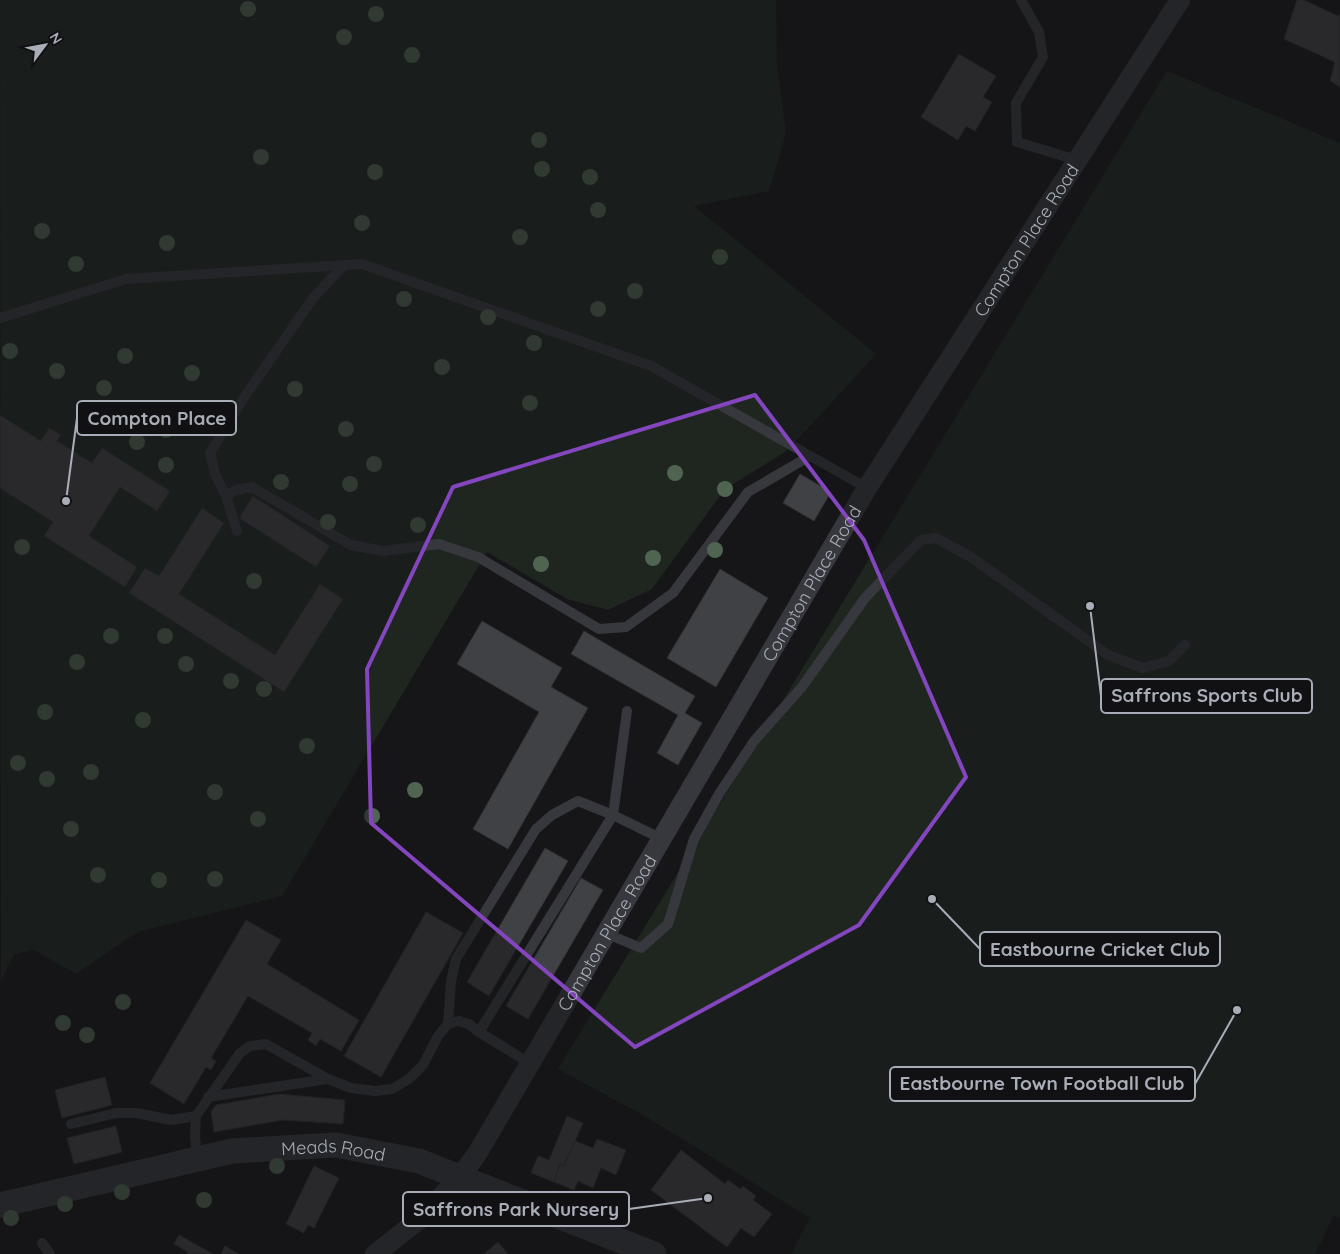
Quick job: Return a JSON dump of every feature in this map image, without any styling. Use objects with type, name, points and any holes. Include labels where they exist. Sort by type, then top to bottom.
[{"type":"street","name":"Compton Place Road","points":[[375,1254],[420,1218],[460,1177],[477,1154],[660,838],[867,488],[1180,0]]},
{"type":"street","name":"Meads Road","points":[[0,1205],[232,1151],[336,1145],[419,1161],[654,1254]]},
{"type":"lane","points":[[1027,3],[1039,32],[1043,57],[1016,103],[1017,142],[1077,160]]},
{"type":"lane","points":[[0,318],[126,279],[362,264],[651,366],[867,488]]},
{"type":"lane","points":[[237,531],[226,496],[215,474],[210,453],[243,399],[313,298],[343,266]]},
{"type":"lane","points":[[226,496],[236,490],[252,487],[350,545],[384,551],[439,544],[478,557],[599,629],[626,627],[673,593],[748,492],[810,456]]},
{"type":"lane","points":[[605,933],[641,948],[668,924],[694,839],[724,786],[754,741],[802,687],[865,598],[921,540],[936,538],[971,557],[1108,655],[1143,668],[1169,661],[1185,645]]},
{"type":"lane","points":[[479,1032],[613,816],[627,711]]},
{"type":"lane","points":[[448,1024],[451,981],[456,959],[536,829],[552,815],[578,801],[660,838]]},
{"type":"lane","points":[[197,1160],[196,1116],[240,1053],[250,1046],[266,1044],[328,1079],[351,1088],[375,1091],[392,1089],[409,1079],[423,1065],[438,1036],[448,1024],[459,1021],[469,1024],[529,1063]]},
{"type":"lane","points":[[208,1097],[328,1079]]},
{"type":"lane","points":[[71,1124],[116,1113],[136,1113],[171,1120],[196,1116]]},
{"type":"lane","points":[[42,1244],[50,1254]]},
{"type":"highlighted area","points":[[755,395],[864,540],[966,777],[859,925],[635,1047],[371,823],[367,669],[453,487]]},
{"type":"shaded area","points":[[0,0],[776,0],[777,65],[786,133],[769,191],[694,206],[876,354],[785,452],[725,489],[652,589],[608,610],[567,599],[487,552],[282,896],[137,932],[76,974],[34,950],[14,954],[1,981]]},
{"type":"shaded area","points":[[1167,71],[1340,143],[1340,1218],[1334,1215],[1315,1254],[791,1254],[810,1218],[645,1116],[558,1069]]},
{"type":"building","points":[[1297,0],[1304,0],[1338,16],[1340,14],[1340,87],[1330,81],[1335,62],[1284,39]]},
{"type":"building","points":[[959,54],[996,76],[983,97],[992,102],[975,131],[966,126],[958,140],[921,117]]},
{"type":"building","points":[[0,415],[41,441],[49,428],[61,435],[57,441],[92,463],[102,448],[170,491],[157,511],[120,487],[89,536],[137,567],[125,587],[44,536],[53,522],[0,488]]},
{"type":"building","points":[[800,474],[831,492],[814,521],[783,503]]},
{"type":"building","points":[[253,496],[330,546],[316,567],[239,518]]},
{"type":"building","points":[[202,508],[224,523],[179,594],[275,655],[320,584],[343,599],[284,692],[129,593],[145,568],[159,576]]},
{"type":"building","points":[[720,569],[768,598],[716,687],[667,658]]},
{"type":"building","points":[[482,621],[562,668],[551,687],[588,708],[508,849],[473,829],[539,712],[457,664]]},
{"type":"building","points":[[584,631],[695,696],[685,713],[702,723],[678,765],[657,753],[678,715],[571,654]]},
{"type":"building","points":[[545,848],[568,861],[489,996],[467,982]]},
{"type":"building","points":[[581,878],[603,890],[528,1019],[506,1006]]},
{"type":"building","points":[[426,912],[463,933],[381,1077],[344,1056]]},
{"type":"building","points":[[246,920],[281,940],[267,964],[359,1020],[341,1051],[320,1039],[316,1046],[308,1040],[312,1033],[248,996],[211,1058],[216,1061],[211,1070],[206,1067],[184,1104],[150,1083]]},
{"type":"building","points":[[105,1077],[112,1105],[62,1118],[55,1090]]},
{"type":"building","points":[[279,1094],[345,1100],[343,1124],[283,1120],[214,1132],[211,1112],[216,1105]]},
{"type":"building","points":[[567,1116],[583,1123],[564,1166],[560,1164],[554,1182],[531,1173],[538,1156],[549,1160]]},
{"type":"building","points":[[116,1126],[122,1152],[74,1164],[67,1138]]},
{"type":"building","points":[[597,1139],[626,1150],[616,1175],[601,1168],[593,1188],[578,1181],[574,1190],[554,1182],[560,1164],[564,1166],[575,1141],[593,1148]]},
{"type":"building","points":[[681,1150],[725,1184],[728,1180],[740,1189],[743,1186],[756,1196],[753,1200],[772,1214],[754,1237],[741,1228],[727,1247],[651,1190]]},
{"type":"building","points":[[314,1166],[339,1178],[314,1228],[308,1225],[304,1233],[286,1224]]},
{"type":"building","points":[[179,1235],[213,1254],[187,1254],[188,1252],[174,1244]]},
{"type":"building","points":[[498,1242],[508,1254],[484,1254]]},
{"type":"building","points":[[225,1246],[239,1254],[221,1254]]},
{"type":"place","name":"Compton Place","points":[[66,501]]},
{"type":"place","name":"Saffrons Sports Club","points":[[1090,606]]},
{"type":"place","name":"Eastbourne Cricket Club","points":[[932,899]]},
{"type":"place","name":"Eastbourne Town Football Club","points":[[1237,1010]]},
{"type":"place","name":"Saffrons Park Nursery","points":[[708,1198]]}]
